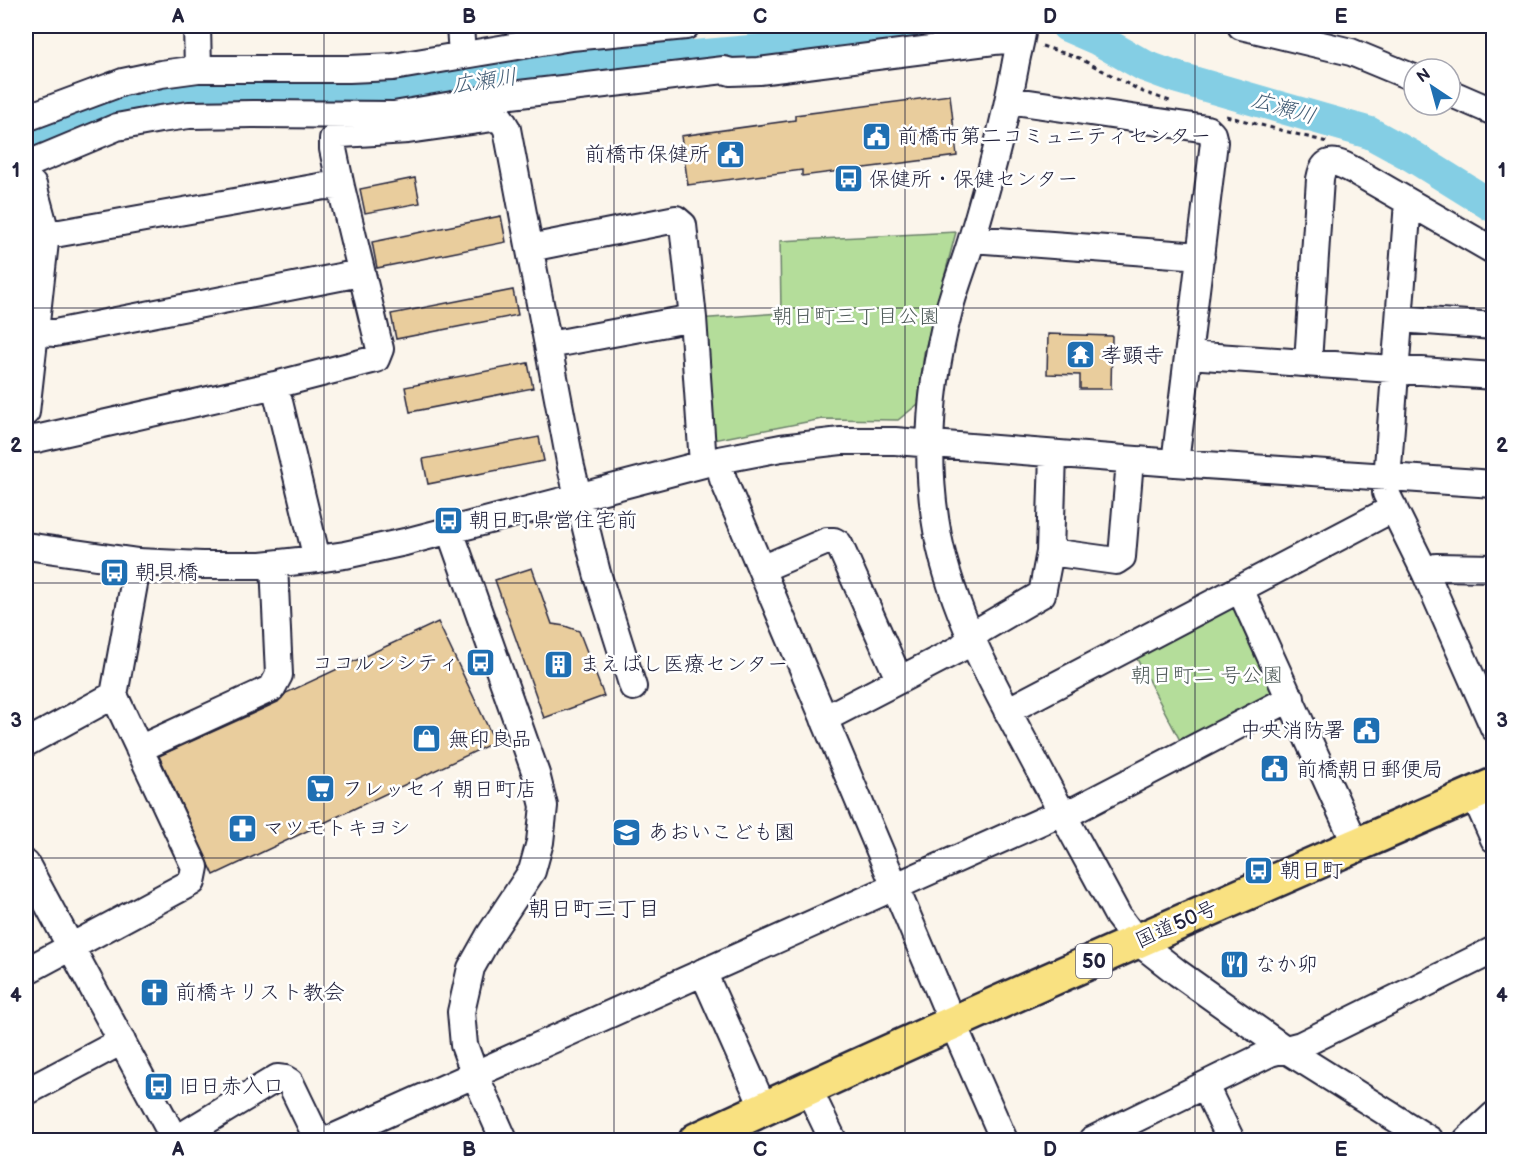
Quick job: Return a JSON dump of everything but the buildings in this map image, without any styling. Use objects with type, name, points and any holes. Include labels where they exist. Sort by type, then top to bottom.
[{"type":"highway","name":"国道50号","points":[[696,1140],[1137,941],[1484,789]]},
{"type":"street","points":[[197,26],[198,69]]},
{"type":"street","points":[[460,26],[462,56]]},
{"type":"street","points":[[26,118],[123,82],[161,74],[198,69],[384,68],[462,56],[570,31],[686,26]]},
{"type":"street","points":[[1241,26],[1351,52],[1402,73]]},
{"type":"street","points":[[26,165],[117,127],[189,115],[394,115],[491,98],[650,78],[724,70],[759,71],[1023,36],[1009,100],[972,239],[949,310],[937,373],[929,444],[931,480],[938,536],[951,585],[972,637],[1007,711],[1118,916],[1137,941],[1285,1049],[1429,1140]]},
{"type":"street","points":[[1462,98],[1494,112]]},
{"type":"street","points":[[1009,100],[1207,129],[1212,134],[1214,142],[1175,464]]},
{"type":"street","points":[[26,438],[36,439],[275,385],[372,361],[379,357],[380,350],[360,273],[333,149],[333,139],[335,136],[348,134],[408,130],[498,118],[504,121],[507,129],[578,497],[597,573],[633,687]]},
{"type":"street","points":[[1308,362],[1320,178],[1326,163],[1341,164],[1494,251]]},
{"type":"street","points":[[26,181],[33,185],[36,192],[46,233],[26,412]]},
{"type":"street","points":[[46,233],[60,233],[325,186],[341,187]]},
{"type":"street","points":[[1408,202],[1386,493],[1425,572],[1494,728]]},
{"type":"street","points":[[530,248],[676,219],[683,225],[711,462],[723,479],[1004,1140]]},
{"type":"street","points":[[972,239],[1201,256]]},
{"type":"street","points":[[35,331],[55,333],[360,273]]},
{"type":"street","points":[[549,345],[693,318]]},
{"type":"street","points":[[1400,319],[1494,326]]},
{"type":"street","points":[[1188,355],[1494,376]]},
{"type":"street","points":[[275,385],[317,559]]},
{"type":"street","points":[[26,546],[138,562],[202,566],[274,564],[317,559],[370,550],[450,531],[711,462],[781,448],[841,441],[895,441],[1175,464],[1494,484]]},
{"type":"street","points":[[824,718],[959,649],[982,629],[1042,594],[1050,552],[1053,454]]},
{"type":"street","points":[[1050,552],[1116,561],[1122,557],[1130,460]]},
{"type":"street","points":[[1007,711],[1394,508]]},
{"type":"street","points":[[450,531],[536,774],[544,806],[540,842],[531,871],[471,968],[461,1012],[464,1045],[475,1076],[504,1140]]},
{"type":"street","points":[[761,569],[827,541],[839,544],[899,680]]},
{"type":"street","points":[[26,971],[192,882],[195,867],[114,695],[138,562]]},
{"type":"street","points":[[139,749],[272,688],[276,684],[279,675],[274,564]]},
{"type":"street","points":[[1425,572],[1436,567],[1494,568]]},
{"type":"street","points":[[1240,589],[1356,845]]},
{"type":"street","points":[[26,743],[114,695]]},
{"type":"street","points":[[328,1140],[1062,812],[1077,809],[1290,698]]},
{"type":"street","points":[[1484,789],[1494,839]]},
{"type":"street","points":[[26,864],[175,1140],[278,1078],[290,1082],[318,1140]]},
{"type":"street","points":[[1092,1140],[1270,1053],[1301,1046],[1494,950]]},
{"type":"street","points":[[703,972],[764,1109]]},
{"type":"street","points":[[26,1092],[122,1041]]},
{"type":"street","points":[[1205,1086],[1231,1140]]},
{"type":"street","points":[[808,1088],[833,1140]]},
{"type":"street","points":[[1467,1140],[1494,1115]]},
{"type":"path","points":[[1023,36],[1079,58],[1143,92],[1171,101]]},
{"type":"path","points":[[1223,116],[1334,143]]},
{"type":"green space","name":"朝日町三丁目公園","points":[[956,232],[924,353],[918,404],[898,420],[822,419],[708,441],[697,319],[781,313],[780,241]]},
{"type":"green space","name":"朝日町二 号公園","points":[[1230,605],[1240,607],[1279,689],[1273,699],[1183,746],[1135,655]]},
{"type":"waterway","name":"広瀬川","points":[[26,146],[115,109],[165,98],[225,95],[341,95],[414,89],[582,66],[851,42],[948,26]]},
{"type":"waterway","name":"広瀬川","points":[[1067,26],[1097,39],[1145,66],[1175,77],[1370,133],[1494,207]]},
{"type":"place","name":"前橋市第二コミュニティセンター","points":[[876,136]]},
{"type":"place","name":"前橋市保健所","points":[[731,154]]},
{"type":"place","name":"保健所・保健センター","points":[[848,179]]},
{"type":"place","name":"孝顕寺","points":[[1080,355]]},
{"type":"place","name":"朝日町県営住宅前","points":[[448,520]]},
{"type":"place","name":"朝貝橋","points":[[114,572]]},
{"type":"place","name":"ココルンシティ","points":[[480,663]]},
{"type":"place","name":"まえばし医療センター","points":[[558,664]]},
{"type":"place","name":"中央消防署","points":[[1366,730]]},
{"type":"place","name":"無印良品","points":[[427,739]]},
{"type":"place","name":"前橋朝日郵便局","points":[[1275,769]]},
{"type":"place","name":"フレッセイ 朝日町店","points":[[321,789]]},
{"type":"place","name":"マツモトキヨシ","points":[[242,828]]},
{"type":"place","name":"あおいこども園","points":[[627,832]]},
{"type":"place","name":"朝日町","points":[[1259,870]]},
{"type":"place","name":"なか卯","points":[[1234,964]]},
{"type":"place","name":"前橋キリスト教会","points":[[154,992]]},
{"type":"place","name":"旧日赤入口","points":[[158,1086]]},
{"type":"district","name":"朝日町三丁目","points":[[594,908]]}]
